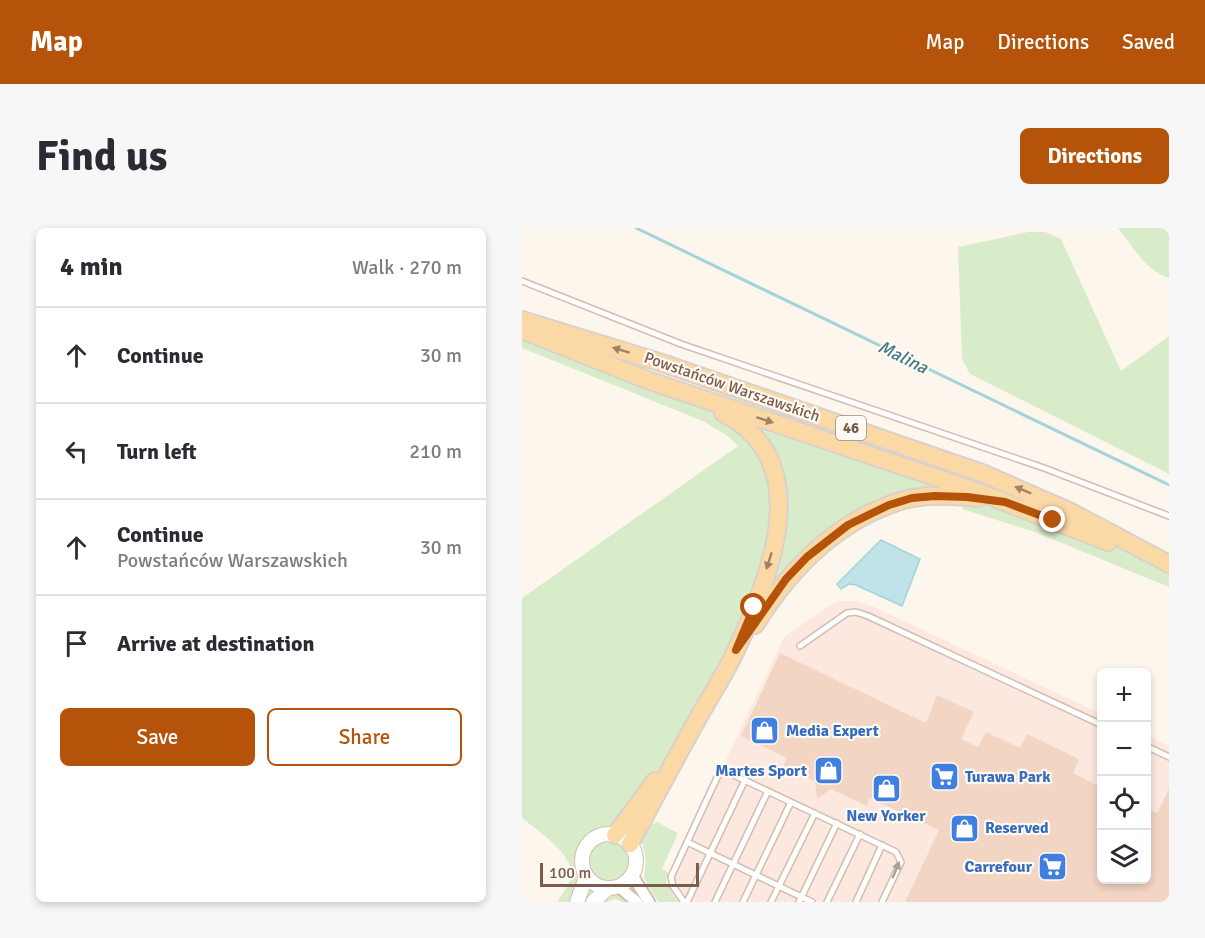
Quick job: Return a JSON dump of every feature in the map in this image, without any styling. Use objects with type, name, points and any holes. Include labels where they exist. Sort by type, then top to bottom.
[{"type":"main road","name":"Powstańców Warszawskich","points":[[522,320],[659,362],[982,473],[1071,512],[1169,566]]},
{"type":"main road","name":"Powstańców Warszawskich","points":[[522,330],[650,381],[908,467],[1169,566]]},
{"type":"main road","points":[[630,844],[736,650],[754,607],[776,537],[779,504],[775,469],[757,439],[732,417],[650,381]]},
{"type":"main road","points":[[736,650],[795,570],[820,546],[861,518],[889,505],[912,498],[950,496],[1005,502]]},
{"type":"main road","points":[[615,835],[662,771],[679,753]]},
{"type":"street","points":[[593,902],[613,888],[627,882],[632,875],[636,859],[630,844],[615,835],[598,836],[586,846],[581,862],[586,877],[595,885],[613,888],[637,902]]},
{"type":"street","points":[[632,875],[649,902]]},
{"type":"street","points":[[577,902],[586,877]]},
{"type":"lane","points":[[522,281],[681,344],[1044,468],[1169,516]]},
{"type":"lane","points":[[800,646],[840,616],[856,612],[1097,723]]},
{"type":"lane","points":[[1151,748],[1169,757]]},
{"type":"lane","points":[[745,780],[685,902],[673,886],[671,877],[721,769],[745,780],[814,813],[837,823],[896,852],[901,862],[882,902]]},
{"type":"lane","points":[[715,902],[768,791]]},
{"type":"lane","points":[[743,902],[791,802]]},
{"type":"lane","points":[[771,902],[814,813]]},
{"type":"lane","points":[[800,899],[837,823]]},
{"type":"lane","points":[[827,902],[860,834]]},
{"type":"lane","points":[[687,842],[779,886],[800,899],[812,902]]},
{"type":"lane","points":[[856,902],[882,845]]},
{"type":"shaded area","name":"Turawa Park","points":[[840,601],[856,601],[872,606],[1097,712],[1097,884],[1151,884],[1151,738],[1169,746],[1169,902],[659,902],[784,637],[832,604]]},
{"type":"green space","points":[[1118,228],[1169,228],[1169,278],[1146,264]]},
{"type":"green space","points":[[1028,232],[1045,232],[1061,239],[1121,371],[1169,336],[1169,474],[970,374],[962,359],[958,247]]},
{"type":"green space","points":[[522,330],[1100,538],[1169,568],[1169,587],[1035,532],[962,509],[967,498],[876,510],[775,594],[630,844],[635,856],[634,868],[629,878],[619,887],[637,902],[623,902],[615,899],[607,902],[557,902],[567,887],[571,869],[554,844],[522,818],[522,598],[738,446],[729,437],[703,421],[522,348]]},
{"type":"green space","points":[[657,822],[678,833],[662,869],[668,872],[666,883],[678,902],[658,902],[644,878],[646,860],[642,842],[645,828]]},
{"type":"water","points":[[881,540],[920,559],[902,606],[856,585],[849,584],[841,589],[837,584]]},
{"type":"building","name":"Turawa Park","points":[[780,653],[926,723],[937,695],[974,712],[961,739],[978,747],[986,732],[1020,748],[1027,734],[1079,759],[1073,773],[1097,785],[1097,884],[1151,884],[1151,810],[1157,813],[1169,789],[1169,902],[905,902],[939,830],[870,798],[867,806],[831,789],[817,799],[815,781],[783,766],[787,758],[741,736]]},
{"type":"waterway","name":"Malina","points":[[636,228],[1169,485]]},
{"type":"place","name":"Media Expert","points":[[765,731]]},
{"type":"place","name":"Martes Sport","points":[[828,771]]},
{"type":"place","name":"Turawa Park","points":[[944,777]]},
{"type":"place","name":"New Yorker","points":[[886,788]]},
{"type":"place","name":"Reserved","points":[[964,828]]},
{"type":"place","name":"Carrefour","points":[[1053,867]]},
{"type":"route","points":[[754,607],[736,650],[786,579],[807,557],[848,525],[901,500],[935,496],[967,497],[1005,502],[1053,520]]}]
